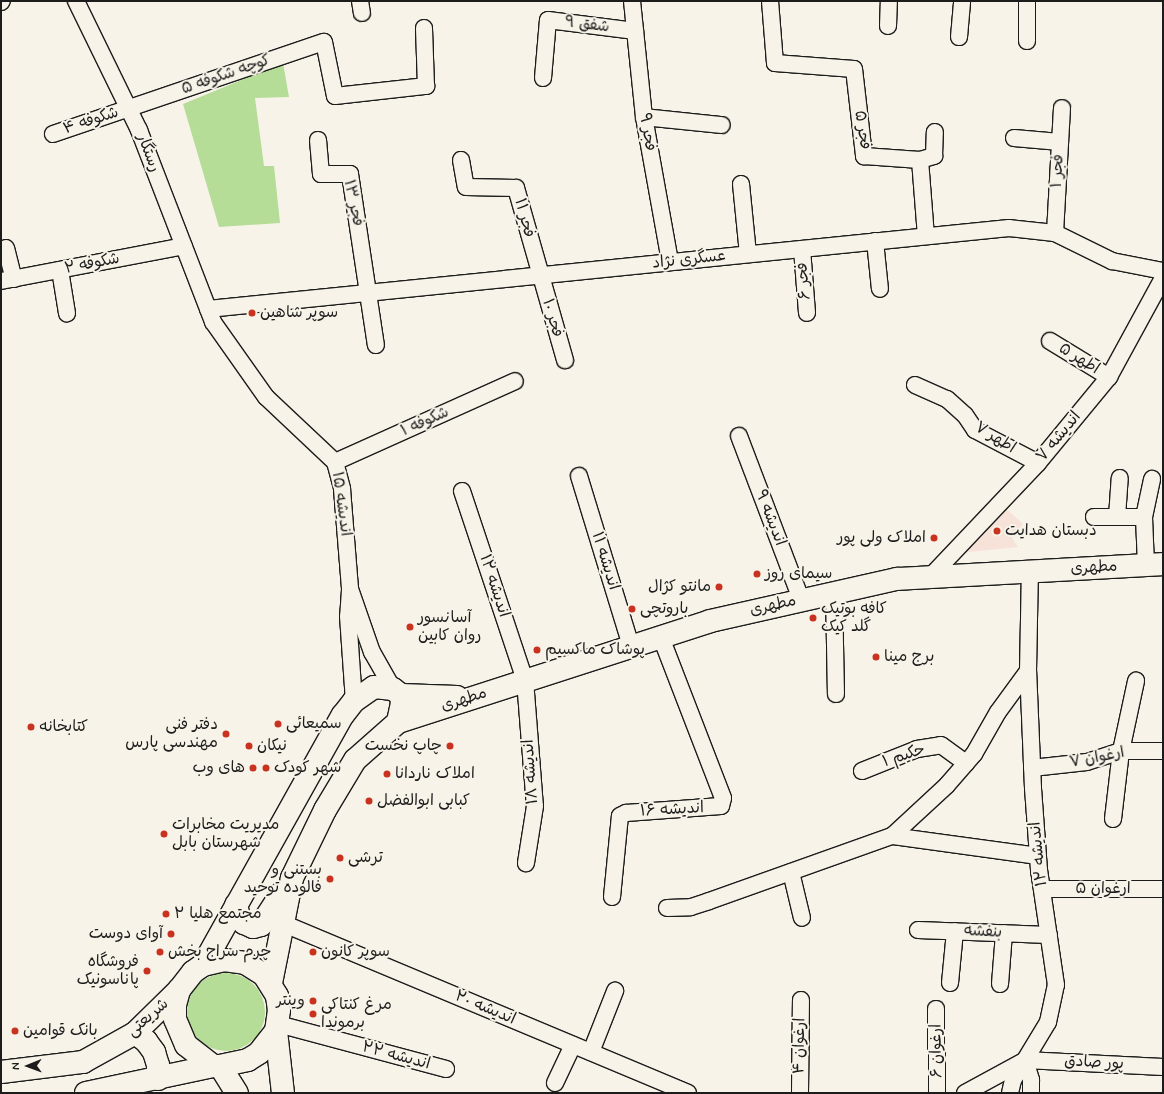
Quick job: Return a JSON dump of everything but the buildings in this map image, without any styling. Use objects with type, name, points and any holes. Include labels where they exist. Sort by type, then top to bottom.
[{"type":"main road","name":"مطهری","points":[[398,722],[710,621],[834,592],[897,580],[930,577],[1155,565]]},
{"type":"main road","points":[[237,1093],[217,1066],[186,1046],[179,1033],[175,1012],[179,990],[185,980],[203,965],[343,715],[354,701],[389,690],[474,697]]},
{"type":"main road","points":[[236,905],[239,917],[244,923],[253,927],[261,925],[292,878],[325,810],[355,760],[398,722],[402,711],[389,690]]},
{"type":"main road","points":[[271,983],[292,878]]},
{"type":"main road","points":[[203,965],[224,960],[245,963],[264,975],[271,983],[279,1010],[277,1028],[283,1093]]},
{"type":"main road","name":"شریعتی","points":[[1,1072],[83,1062],[135,1033],[179,990]]},
{"type":"main road","points":[[86,1093],[248,1060],[259,1053],[277,1028]]},
{"type":"main road","points":[[135,1033],[146,1041],[154,1052],[158,1065],[158,1079]]},
{"type":"street","name":"رستگار","points":[[76,1],[129,108],[208,309]]},
{"type":"street","name":"فجر ۹","points":[[632,1],[644,117],[670,262]]},
{"type":"street","name":"فجر ۵","points":[[770,1],[775,63],[854,69],[864,156],[920,160]]},
{"type":"street","points":[[888,26],[889,1]]},
{"type":"street","points":[[960,37],[962,1]]},
{"type":"street","points":[[1027,1],[1027,41]]},
{"type":"street","name":"شفق ۹","points":[[543,78],[548,20],[635,30]]},
{"type":"street","name":"کوچه شکوفه ۵","points":[[129,108],[324,42],[335,96],[426,86],[424,28]]},
{"type":"street","name":"شکوفه ۴","points":[[53,134],[129,108]]},
{"type":"street","name":"فجر ۱","points":[[1055,233],[1062,108]]},
{"type":"street","points":[[644,117],[722,125]]},
{"type":"street","points":[[926,236],[920,160],[934,156],[935,132]]},
{"type":"street","points":[[1014,138],[1060,142]]},
{"type":"street","name":"فجر ۱۳","points":[[318,140],[321,174],[350,174],[369,293]]},
{"type":"street","name":"فجر ۱۱","points":[[461,160],[466,187],[516,188],[540,276]]},
{"type":"street","points":[[741,184],[748,254]]},
{"type":"street","name":"عسگری نژاد","points":[[208,309],[1009,228],[1055,233],[1112,261],[1163,271]]},
{"type":"street","points":[[875,242],[880,289]]},
{"type":"street","name":"شکوفه ۲","points":[[7,280],[184,246]]},
{"type":"street","points":[[6,248],[7,280]]},
{"type":"street","name":"فجر ۶","points":[[802,249],[807,313]]},
{"type":"street","points":[[60,270],[67,313]]},
{"type":"street","name":"فجر ۱۰","points":[[540,276],[565,360]]},
{"type":"street","name":"اندیشه ۷","points":[[930,577],[1038,463],[1108,377],[1163,278]]},
{"type":"street","points":[[369,293],[376,345]]},
{"type":"street","name":"اندیشه ۱۵","points":[[208,309],[213,322],[266,397],[335,462],[342,489],[350,589],[372,652],[389,690]]},
{"type":"street","name":"اطهر ۵","points":[[1050,341],[1108,377]]},
{"type":"street","name":"شکوفه ۱","points":[[335,462],[515,381]]},
{"type":"street","name":"اطهر ۷","points":[[915,385],[947,399],[965,415],[975,430],[1038,463]]},
{"type":"street","name":"اندیشه ۹","points":[[739,436],[801,599]]},
{"type":"street","name":"اندیشه ۱۱","points":[[579,476],[631,646]]},
{"type":"street","points":[[1117,517],[1120,478]]},
{"type":"street","points":[[1152,478],[1144,517],[1155,565]]},
{"type":"street","name":"اندیشه ١٣","points":[[462,492],[525,680]]},
{"type":"street","points":[[1094,517],[1144,517]]},
{"type":"street","name":"اندیشه ۱۲","points":[[1010,1093],[1013,1080],[1048,1022],[1056,986],[1038,856],[1032,768],[1028,671],[1030,571]]},
{"type":"street","points":[[350,589],[348,616],[354,701]]},
{"type":"street","points":[[834,592],[836,694]]},
{"type":"street","name":"اندیشه ۱۶","points":[[612,897],[620,816],[626,813],[721,806],[722,798],[661,637]]},
{"type":"street","points":[[668,908],[691,907],[892,836],[947,785],[966,764],[998,712],[1028,671]]},
{"type":"street","name":"اندیشه ۱۸","points":[[525,680],[535,806],[526,863]]},
{"type":"street","points":[[1112,819],[1121,751],[1136,681]]},
{"type":"street","name":"حکیم ۱","points":[[862,771],[918,749],[941,745],[966,764]]},
{"type":"street","name":"ارغوان ۷","points":[[1032,768],[1087,762],[1121,751],[1163,751]]},
{"type":"street","points":[[892,836],[1038,856]]},
{"type":"street","points":[[791,872],[802,918]]},
{"type":"street","name":"ارغوان ۵","points":[[1042,889],[1163,889]]},
{"type":"street","name":"اندیشه ۲۰","points":[[282,923],[688,1093]]},
{"type":"street","name":"بنفشه","points":[[918,930],[1049,935]]},
{"type":"street","points":[[950,983],[955,931]]},
{"type":"street","points":[[1000,984],[1004,933]]},
{"type":"street","points":[[591,1052],[615,991]]},
{"type":"street","name":"ارغوان ۴","points":[[800,1093],[801,1000]]},
{"type":"street","name":"ارغوان ۶","points":[[936,1009],[937,1093]]},
{"type":"street","name":"اندیشه ۲۲","points":[[277,1028],[446,1069]]},
{"type":"street","points":[[556,1083],[573,1045]]},
{"type":"street","points":[[964,1093],[1025,1060],[1031,1080],[1031,1093]]},
{"type":"street","name":"پور صادق","points":[[1025,1060],[1163,1067]]},
{"type":"shaded area","name":"دبستان هدایت","points":[[999,502],[1023,524],[1012,538],[1018,547],[959,553]]},
{"type":"green space","points":[[283,63],[289,97],[255,98],[264,166],[274,166],[280,223],[219,227],[183,104]]},
{"type":"green space","points":[[226,973],[241,976],[253,985],[262,997],[265,1012],[262,1027],[253,1039],[241,1048],[226,1051],[211,1048],[199,1039],[190,1027],[187,1012],[190,997],[199,985],[211,976]]},
{"type":"place","name":"سوپر شاهین","points":[[252,313]]},
{"type":"place","name":"دبستان هدایت","points":[[997,531]]},
{"type":"place","name":"املاک ولی پور","points":[[934,538]]},
{"type":"place","name":"سیمای روز","points":[[757,574]]},
{"type":"place","name":"مانتو کژال","points":[[719,587]]},
{"type":"place","name":"باروتچی","points":[[632,609]]},
{"type":"place","name":"کافه بوتیک گلد کیک","points":[[813,618]]},
{"type":"place","name":"آسانسور روان کابین","points":[[410,627]]},
{"type":"place","name":"پوشاک ماکسیم","points":[[537,650]]},
{"type":"place","name":"برج مینا","points":[[876,657]]},
{"type":"place","name":"سمیعائی","points":[[278,724]]},
{"type":"place","name":"کتابخانه","points":[[31,727]]},
{"type":"place","name":"دفتر فنی مهندسی پارس","points":[[226,734]]},
{"type":"place","name":"نیکان","points":[[249,746]]},
{"type":"place","name":"چاپ نخست","points":[[450,746]]},
{"type":"place","name":"های وب","points":[[253,768]]},
{"type":"place","name":"شهر کودک","points":[[266,768]]},
{"type":"place","name":"املاک ناردانا","points":[[387,774]]},
{"type":"place","name":"کبابی ابوالفضل","points":[[369,801]]},
{"type":"place","name":"مدیریت مخابرات شهرستان بابل","points":[[164,834]]},
{"type":"place","name":"ترشی","points":[[340,858]]},
{"type":"place","name":"بستنی و فالوده توحید","points":[[330,879]]},
{"type":"place","name":"مجتمع هلیا ۲","points":[[166,914]]},
{"type":"place","name":"آوای دوست","points":[[171,934]]},
{"type":"place","name":"چرم سراج بخش","points":[[160,952]]},
{"type":"place","name":"سوپر کانون","points":[[313,952]]},
{"type":"place","name":"فروشگاه پاناسونیک","points":[[147,971]]},
{"type":"place","name":"وینتر","points":[[313,1001]]},
{"type":"place","name":"مرغ کنتاکی برموندا","points":[[313,1014]]},
{"type":"place","name":"بانک قوامین","points":[[15,1031]]}]
